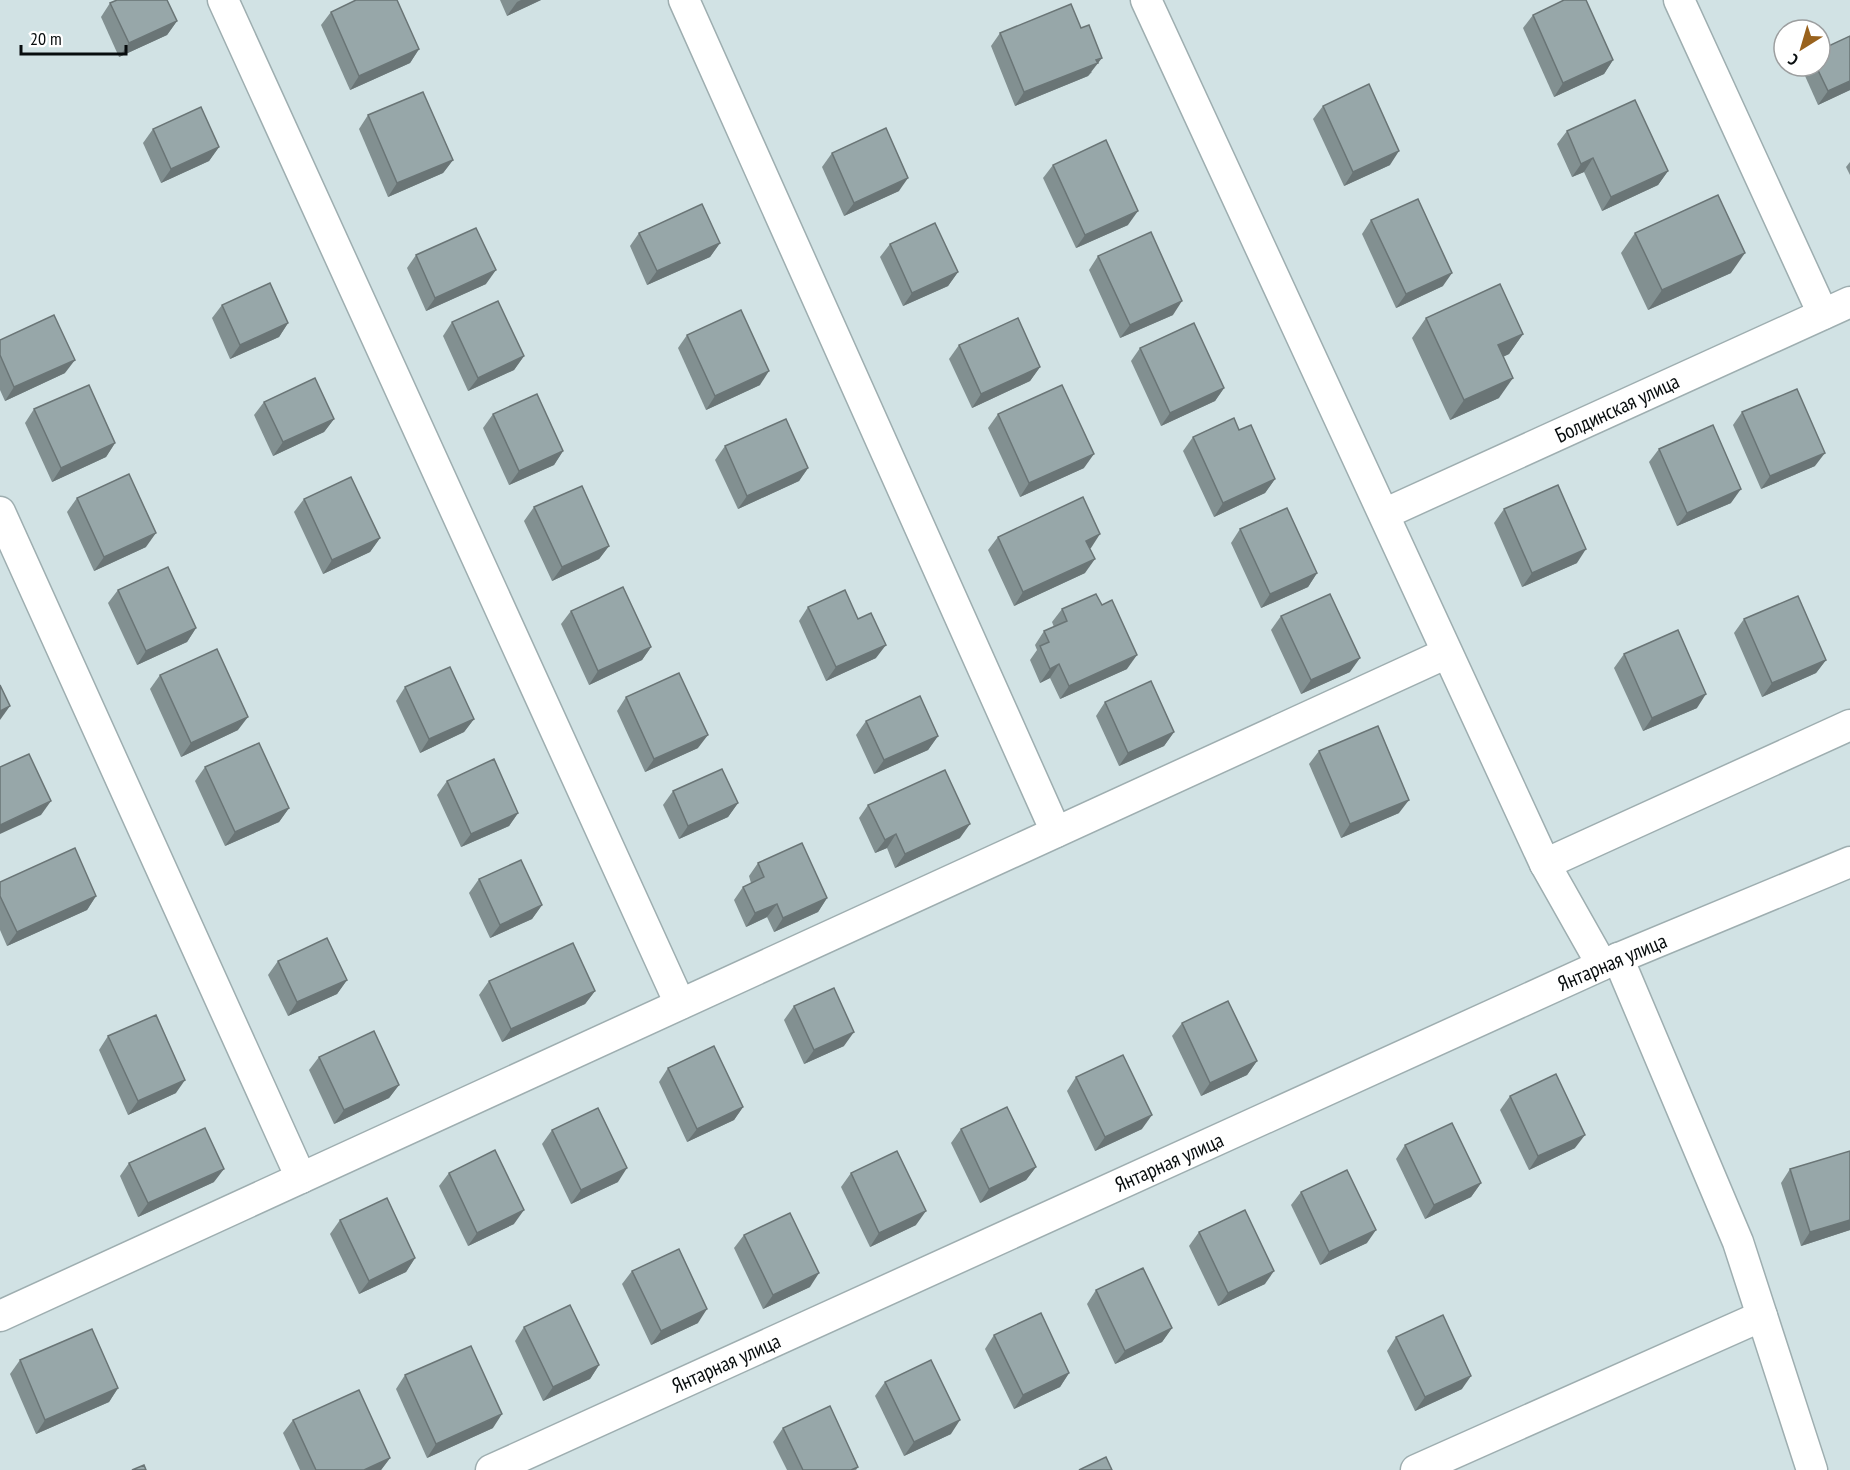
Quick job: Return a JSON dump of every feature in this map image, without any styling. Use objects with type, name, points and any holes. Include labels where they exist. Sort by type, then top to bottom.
[{"type":"street","points":[[223,0],[680,1004]]},
{"type":"street","points":[[684,0],[1056,832]]},
{"type":"street","points":[[1146,0],[1545,864],[1610,961],[1738,1242],[1812,1470]]},
{"type":"street","points":[[1679,0],[1823,314]]},
{"type":"street","name":"Болдинская улица","points":[[1384,514],[1850,302]]},
{"type":"street","points":[[0,512],[301,1178]]},
{"type":"street","points":[[0,1316],[1448,653]]},
{"type":"street","points":[[1545,864],[1850,725]]},
{"type":"street","name":"Янтарная улица","points":[[491,1470],[1610,961],[1850,862]]},
{"type":"street","points":[[1416,1470],[1762,1316]]},
{"type":"building","points":[[117,0],[167,0],[177,21],[129,43],[110,3]]},
{"type":"building","points":[[356,0],[397,0],[419,49],[359,76],[331,12]]},
{"type":"building","points":[[1564,0],[1586,0],[1613,60],[1563,83],[1533,15]]},
{"type":"building","points":[[1071,4],[1081,28],[1089,25],[1102,58],[1096,60],[1098,63],[1024,92],[1000,33]]},
{"type":"building","points":[[1850,36],[1850,81],[1828,91],[1822,78],[1832,78],[1832,44]]},
{"type":"building","points":[[1369,84],[1399,151],[1353,172],[1323,106]]},
{"type":"building","points":[[423,92],[453,160],[397,183],[368,115]]},
{"type":"building","points":[[1635,100],[1668,171],[1611,197],[1593,158],[1581,164],[1567,131]]},
{"type":"building","points":[[201,107],[219,147],[171,169],[153,129]]},
{"type":"building","points":[[886,128],[908,178],[854,203],[832,153]]},
{"type":"building","points":[[1106,140],[1138,211],[1085,235],[1053,165]]},
{"type":"building","points":[[1718,195],[1745,253],[1662,290],[1635,233]]},
{"type":"building","points":[[1418,199],[1452,273],[1406,294],[1371,220]]},
{"type":"building","points":[[702,204],[720,243],[657,271],[639,233]]},
{"type":"building","points":[[935,223],[958,272],[912,293],[890,244]]},
{"type":"building","points":[[476,228],[496,270],[435,298],[416,255]]},
{"type":"building","points":[[1151,232],[1182,301],[1130,325],[1098,256]]},
{"type":"building","points":[[270,283],[288,323],[240,345],[222,305]]},
{"type":"building","points":[[1500,284],[1523,334],[1498,345],[1513,378],[1464,400],[1426,318]]},
{"type":"building","points":[[498,301],[524,356],[478,378],[452,322]]},
{"type":"building","points":[[741,310],[769,371],[715,396],[687,335]]},
{"type":"building","points":[[54,315],[75,360],[14,387],[0,355],[0,340]]},
{"type":"building","points":[[1018,318],[1040,367],[981,394],[959,345]]},
{"type":"building","points":[[1194,323],[1224,388],[1170,413],[1140,348]]},
{"type":"building","points":[[315,378],[334,419],[283,442],[264,402]]},
{"type":"building","points":[[89,385],[115,443],[61,468],[34,409]]},
{"type":"building","points":[[1062,385],[1094,454],[1029,483],[998,414]]},
{"type":"building","points":[[1797,389],[1825,453],[1770,476],[1742,412]]},
{"type":"building","points":[[537,394],[563,451],[519,471],[493,414]]},
{"type":"building","points":[[1234,418],[1239,430],[1251,425],[1275,479],[1223,503],[1193,437]]},
{"type":"building","points":[[786,419],[808,468],[747,496],[725,446]]},
{"type":"building","points":[[1713,425],[1741,489],[1687,513],[1659,449]]},
{"type":"building","points":[[129,474],[156,533],[104,557],[77,498]]},
{"type":"building","points":[[351,477],[380,538],[332,560],[304,499]]},
{"type":"building","points":[[1558,485],[1586,549],[1532,573],[1504,509]]},
{"type":"building","points":[[582,486],[609,546],[562,567],[534,507]]},
{"type":"building","points":[[1083,497],[1100,534],[1086,541],[1095,559],[1023,592],[998,537]]},
{"type":"building","points":[[1287,508],[1317,573],[1270,594],[1240,529]]},
{"type":"building","points":[[168,567],[196,628],[146,651],[118,590]]},
{"type":"building","points":[[623,587],[651,647],[598,671],[571,611]]},
{"type":"building","points":[[845,590],[858,619],[871,613],[886,645],[836,667],[808,607]]},
{"type":"building","points":[[1096,594],[1102,605],[1112,600],[1137,655],[1069,686],[1059,664],[1050,669],[1040,646],[1049,642],[1044,631],[1067,621],[1062,609]]},
{"type":"building","points":[[1330,594],[1360,658],[1311,680],[1281,616]]},
{"type":"building","points":[[1798,596],[1826,660],[1772,683],[1744,619]]},
{"type":"building","points":[[1678,630],[1706,694],[1652,718],[1624,654]]},
{"type":"building","points":[[217,649],[248,717],[191,743],[160,675]]},
{"type":"building","points":[[450,667],[474,719],[429,739],[405,687]]},
{"type":"building","points":[[679,673],[708,735],[654,759],[626,697]]},
{"type":"building","points":[[1151,681],[1174,732],[1128,753],[1105,702]]},
{"type":"building","points":[[0,685],[10,706],[0,711]]},
{"type":"building","points":[[920,696],[938,736],[884,760],[866,721]]},
{"type":"building","points":[[1378,726],[1409,800],[1350,824],[1319,751]]},
{"type":"building","points":[[259,743],[289,808],[235,832],[205,767]]},
{"type":"building","points":[[29,754],[51,801],[0,825],[0,767]]},
{"type":"building","points":[[494,759],[518,813],[471,834],[447,781]]},
{"type":"building","points":[[722,769],[738,803],[688,826],[673,791]]},
{"type":"building","points":[[945,770],[970,824],[905,854],[896,834],[885,840],[868,805]]},
{"type":"building","points":[[802,843],[827,898],[783,918],[777,904],[755,913],[743,887],[764,877],[758,863]]},
{"type":"building","points":[[75,848],[96,896],[17,932],[0,896],[0,882]]},
{"type":"building","points":[[521,860],[542,905],[500,925],[479,879]]},
{"type":"building","points":[[327,938],[347,980],[297,1002],[278,961]]},
{"type":"building","points":[[573,943],[595,991],[511,1029],[489,981]]},
{"type":"building","points":[[834,988],[854,1032],[814,1050],[794,1006]]},
{"type":"building","points":[[1228,1001],[1257,1061],[1210,1083],[1182,1023]]},
{"type":"building","points":[[156,1015],[185,1080],[138,1101],[108,1036]]},
{"type":"building","points":[[374,1031],[399,1085],[344,1110],[319,1057]]},
{"type":"building","points":[[714,1046],[743,1107],[697,1129],[668,1068]]},
{"type":"building","points":[[1123,1055],[1152,1115],[1105,1137],[1076,1077]]},
{"type":"building","points":[[1556,1074],[1585,1135],[1538,1156],[1510,1096]]},
{"type":"building","points":[[1007,1107],[1036,1167],[989,1189],[961,1129]]},
{"type":"building","points":[[598,1108],[627,1168],[581,1190],[552,1130]]},
{"type":"building","points":[[1452,1123],[1481,1183],[1434,1205],[1405,1145]]},
{"type":"building","points":[[205,1128],[224,1169],[148,1203],[129,1163]]},
{"type":"building","points":[[495,1150],[524,1210],[477,1233],[449,1173]]},
{"type":"building","points":[[897,1151],[926,1211],[879,1233],[851,1173]]},
{"type":"building","points":[[1850,1151],[1850,1220],[1810,1232],[1790,1169]]},
{"type":"building","points":[[1347,1170],[1376,1230],[1329,1252],[1301,1192]]},
{"type":"building","points":[[387,1198],[415,1258],[369,1281],[340,1220]]},
{"type":"building","points":[[1245,1210],[1274,1271],[1228,1293],[1199,1232]]},
{"type":"building","points":[[790,1213],[819,1273],[773,1295],[744,1235]]},
{"type":"building","points":[[679,1249],[707,1309],[661,1331],[632,1271]]},
{"type":"building","points":[[1143,1268],[1172,1328],[1125,1351],[1096,1290]]},
{"type":"building","points":[[570,1305],[599,1365],[553,1387],[524,1327]]},
{"type":"building","points":[[1041,1313],[1069,1373],[1023,1395],[994,1335]]},
{"type":"building","points":[[1443,1315],[1471,1376],[1425,1397],[1396,1337]]},
{"type":"building","points":[[92,1329],[118,1388],[45,1420],[20,1360]]},
{"type":"building","points":[[471,1346],[502,1414],[436,1444],[405,1375]]},
{"type":"building","points":[[931,1360],[960,1420],[914,1442],[885,1382]]},
{"type":"building","points":[[359,1390],[390,1458],[364,1470],[316,1470],[293,1420]]},
{"type":"building","points":[[830,1406],[858,1467],[851,1470],[803,1470],[783,1428]]},
{"type":"building","points":[[1106,1457],[1112,1470],[1079,1470]]},
{"type":"building","points":[[144,1465],[146,1470],[132,1470]]}]
